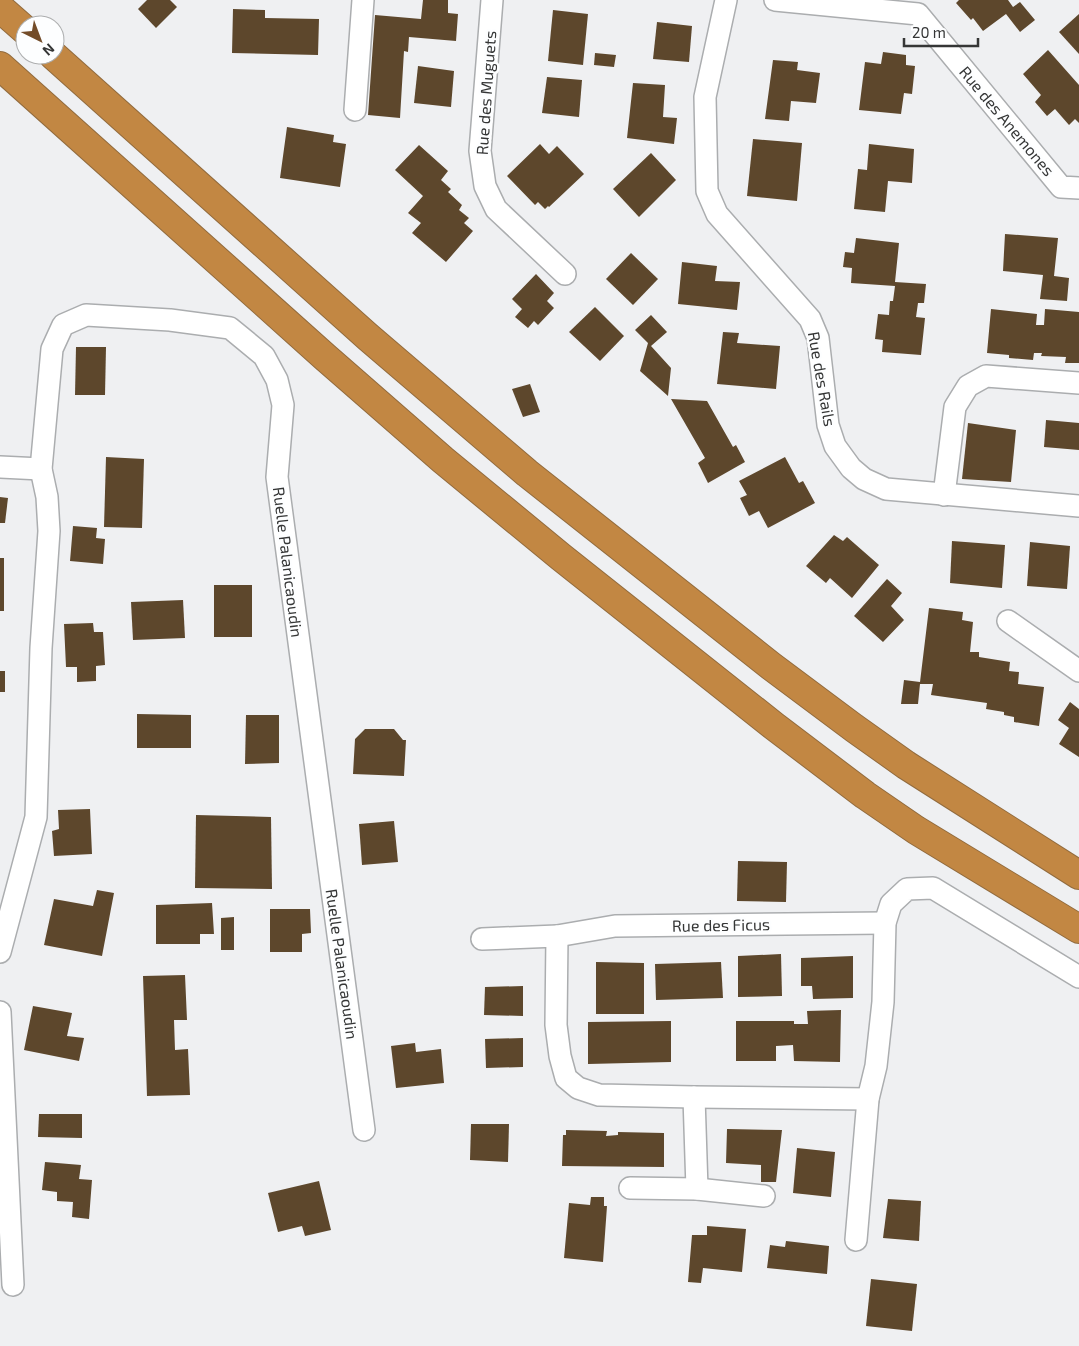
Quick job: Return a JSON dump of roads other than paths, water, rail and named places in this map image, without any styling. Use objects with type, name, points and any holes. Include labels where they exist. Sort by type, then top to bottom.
[{"type":"highway","points":[[0,8],[15,21]]},
{"type":"highway","points":[[64,65],[368,337],[527,473],[771,666],[854,728],[906,765],[1079,875]]},
{"type":"highway","points":[[0,66],[325,357],[443,460],[561,557],[774,726],[865,795],[916,830],[1079,930]]},
{"type":"street","points":[[355,110],[363,0]]},
{"type":"street","name":"Rue des Muguets","points":[[492,0],[480,151],[485,186],[496,209],[565,274]]},
{"type":"street","name":"Rue des Rails","points":[[726,0],[705,97],[707,191],[717,214],[810,319],[818,338],[828,426],[835,446],[851,468],[864,478],[886,489],[1079,506]]},
{"type":"street","name":"Rue des Anemones","points":[[774,0],[918,14],[1062,187],[1079,188]]},
{"type":"street","name":"Ruelle Palanicaoudin","points":[[0,952],[36,817],[41,648],[49,531],[41,469],[52,349],[62,324],[86,316],[170,320],[230,328],[264,356],[277,380],[283,405],[277,477],[364,1130]]},
{"type":"street","points":[[944,495],[954,407],[968,386],[986,376],[1079,383]]},
{"type":"street","points":[[0,467],[41,469]]},
{"type":"street","points":[[1008,622],[1079,670]]},
{"type":"street","points":[[856,1240],[868,1099],[876,1066],[883,1002],[885,923],[891,904],[907,889],[933,888],[1079,977]]},
{"type":"street","name":"Rue des Ficus","points":[[482,939],[557,936],[615,926],[885,923]]},
{"type":"street","points":[[557,936],[556,1025],[560,1056],[566,1078],[578,1088],[599,1095],[694,1098],[868,1099]]},
{"type":"street","points":[[0,1012],[13,1285]]},
{"type":"street","points":[[694,1098],[697,1189]]},
{"type":"street","points":[[630,1188],[697,1189],[764,1196]]}]
